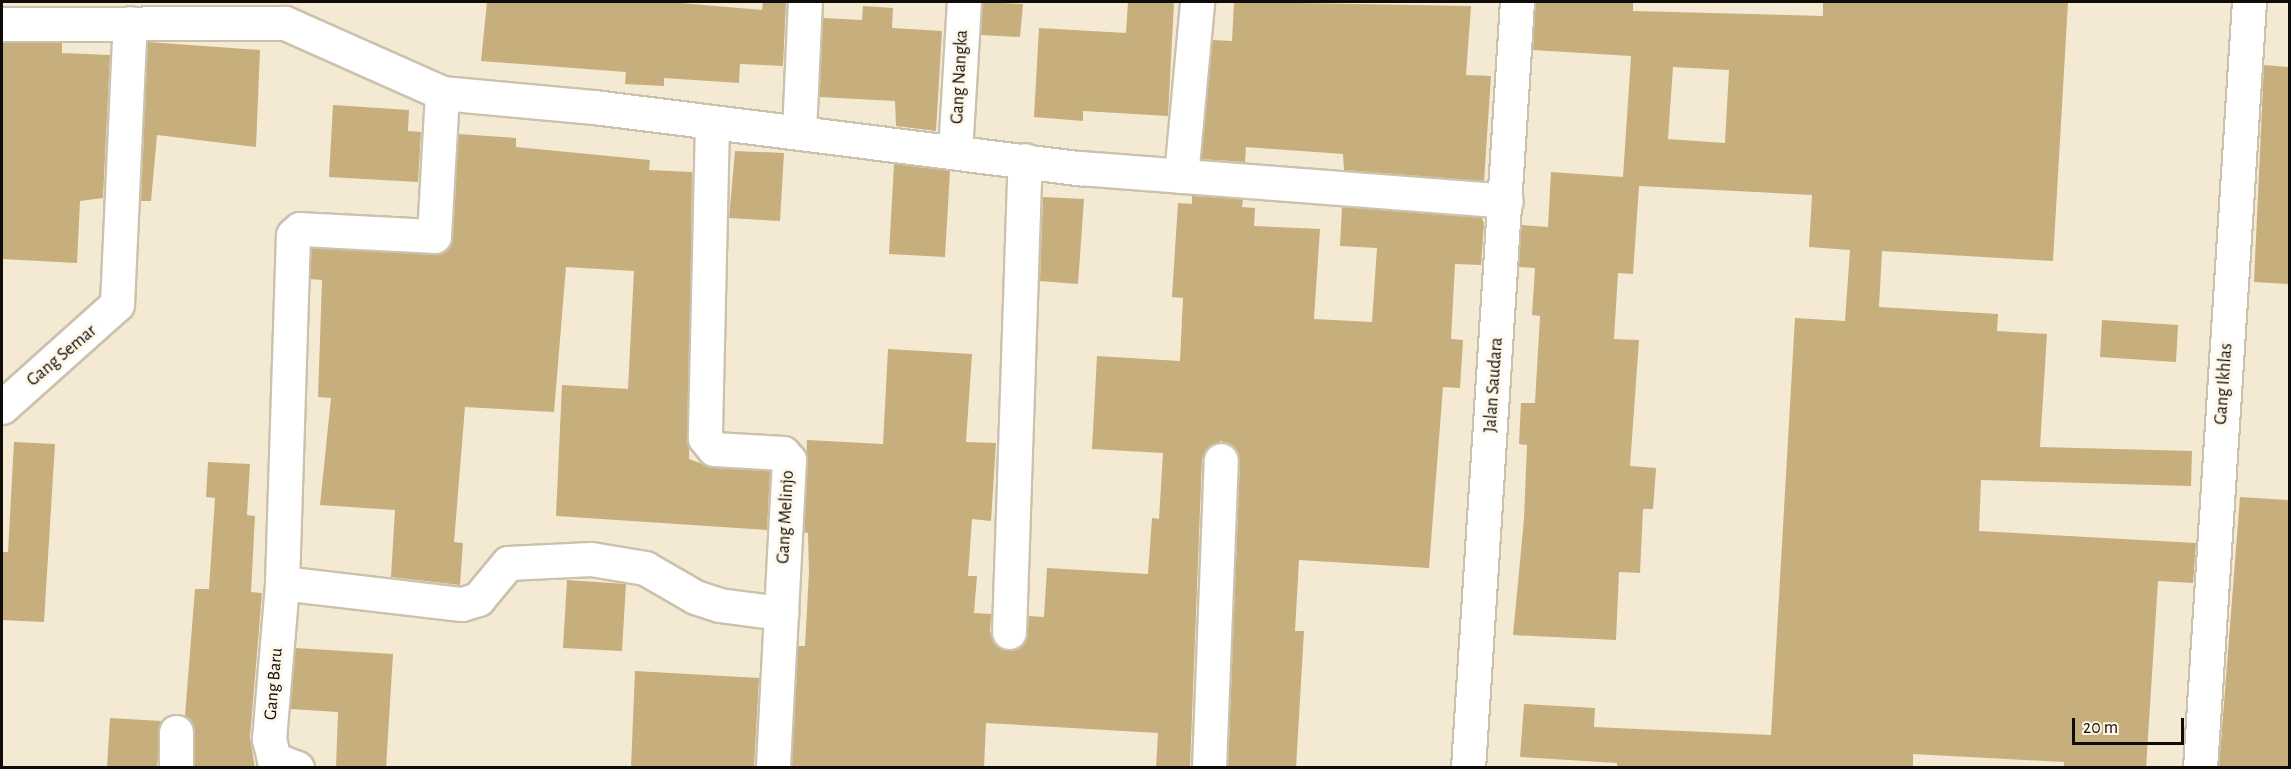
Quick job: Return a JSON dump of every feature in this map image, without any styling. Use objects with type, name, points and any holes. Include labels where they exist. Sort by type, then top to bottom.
[{"type":"street","points":[[799,132],[805,2]]},
{"type":"street","name":"Gang Nangka","points":[[955,152],[964,2]]},
{"type":"street","points":[[1181,176],[1197,2]]},
{"type":"street","name":"Jalan Saudara","points":[[1468,768],[1517,2]]},
{"type":"street","name":"Gang Ikhlas","points":[[2200,768],[2249,2]]},
{"type":"street","points":[[6,16],[130,23],[285,12],[442,93],[1181,176],[1506,201]]},
{"type":"street","name":"Gang Semar","points":[[2,407],[110,315],[118,301],[130,23]]},
{"type":"street","name":"Gang Baru","points":[[297,768],[274,759],[269,747],[282,583],[294,233],[300,229],[434,236],[442,93]]},
{"type":"street","name":"Gang Melinjo","points":[[712,122],[704,433],[714,449],[783,453],[788,458],[773,768]]},
{"type":"street","points":[[1009,632],[1024,160]]},
{"type":"street","points":[[1209,768],[1221,460]]},
{"type":"street","points":[[282,583],[462,604],[478,599],[508,563],[591,559],[645,568],[695,597],[719,605],[781,613]]},
{"type":"street","points":[[176,732],[176,768]]},
{"type":"building","points":[[487,2],[669,2],[762,10],[763,2],[786,2],[783,66],[740,64],[739,83],[664,78],[664,86],[625,84],[626,72],[481,61]]},
{"type":"building","points":[[982,2],[1023,4],[1020,37],[981,35]]},
{"type":"building","points":[[1128,2],[1174,2],[1168,116],[1083,111],[1083,121],[1034,117],[1039,28],[1126,33]]},
{"type":"building","points":[[1234,2],[1471,6],[1466,75],[1491,76],[1484,181],[1344,170],[1343,154],[1246,147],[1245,162],[1201,159],[1212,40],[1232,41]]},
{"type":"building","points":[[1535,2],[1633,2],[1633,11],[1823,16],[1823,2],[2068,2],[2053,261],[1882,251],[1879,307],[1998,314],[1997,331],[2047,334],[2040,447],[2192,451],[2191,486],[1981,480],[1979,531],[2196,543],[2193,583],[2158,581],[2146,768],[2064,768],[2064,762],[1913,754],[1913,768],[1617,768],[1617,763],[1520,757],[1524,704],[1595,708],[1594,727],[1771,735],[1795,318],[1845,321],[1850,250],[1809,247],[1812,195],[1639,186],[1633,274],[1618,273],[1614,339],[1639,340],[1630,466],[1656,468],[1653,509],[1643,509],[1640,573],[1619,572],[1616,640],[1513,635],[1524,519],[1527,445],[1519,444],[1521,403],[1535,403],[1540,316],[1532,315],[1535,268],[1519,267],[1521,225],[1548,227],[1551,172],[1623,177],[1631,56],[1533,50]],"holes":[[[1673,67],[1729,70],[1725,143],[1668,139]]]},
{"type":"building","points":[[863,6],[893,8],[892,28],[942,31],[936,131],[896,126],[895,101],[819,97],[823,18],[862,20]]},
{"type":"building","points":[[148,42],[260,50],[256,147],[157,135],[151,201],[141,201]]},
{"type":"building","points":[[2,43],[62,43],[62,53],[110,55],[103,198],[80,201],[77,263],[2,259]]},
{"type":"building","points":[[2264,65],[2289,67],[2289,284],[2254,282]]},
{"type":"building","points":[[333,105],[409,110],[408,131],[421,132],[418,182],[329,177]]},
{"type":"building","points":[[458,134],[516,138],[516,147],[650,160],[649,170],[692,172],[689,459],[713,468],[770,471],[767,530],[556,516],[562,385],[628,389],[634,271],[566,267],[554,412],[465,407],[454,542],[463,543],[460,585],[391,577],[395,510],[320,505],[331,398],[318,397],[322,280],[310,279],[311,248],[443,252],[453,237]]},
{"type":"building","points":[[735,151],[784,153],[780,221],[729,218]]},
{"type":"building","points":[[894,164],[950,171],[945,257],[889,254]]},
{"type":"building","points":[[1192,196],[1243,199],[1242,207],[1255,208],[1254,226],[1320,229],[1314,319],[1372,322],[1377,248],[1340,246],[1342,207],[1482,218],[1484,223],[1481,265],[1455,264],[1451,339],[1463,340],[1460,388],[1443,387],[1429,568],[1299,560],[1295,631],[1304,631],[1296,768],[1228,768],[1240,461],[1231,445],[1221,441],[1206,450],[1202,459],[1190,768],[1156,768],[1158,733],[986,723],[984,768],[792,768],[798,646],[805,646],[809,572],[808,533],[804,532],[807,440],[883,444],[888,349],[972,354],[966,442],[996,443],[991,521],[972,519],[968,576],[977,576],[974,613],[991,614],[990,632],[999,648],[1018,648],[1025,641],[1028,616],[1044,617],[1047,568],[1148,574],[1152,518],[1159,519],[1163,453],[1092,449],[1097,356],[1180,361],[1183,298],[1172,297],[1178,203],[1192,204]]},
{"type":"building","points":[[1043,197],[1084,199],[1078,284],[1040,281]]},
{"type":"building","points":[[2102,320],[2178,325],[2176,362],[2100,357]]},
{"type":"building","points":[[14,442],[55,444],[44,622],[2,620],[2,552],[8,552]]},
{"type":"building","points":[[208,462],[250,464],[247,515],[255,516],[251,592],[262,593],[250,737],[255,768],[195,768],[195,731],[185,716],[195,589],[209,589],[215,498],[206,497]]},
{"type":"building","points":[[2240,497],[2289,500],[2289,768],[2219,768]]},
{"type":"building","points":[[567,580],[626,584],[622,651],[563,648]]},
{"type":"building","points":[[295,648],[393,654],[386,768],[336,768],[338,712],[290,709]]},
{"type":"building","points":[[635,671],[759,678],[754,768],[631,768]]},
{"type":"building","points":[[110,718],[161,721],[157,768],[107,768]]}]
